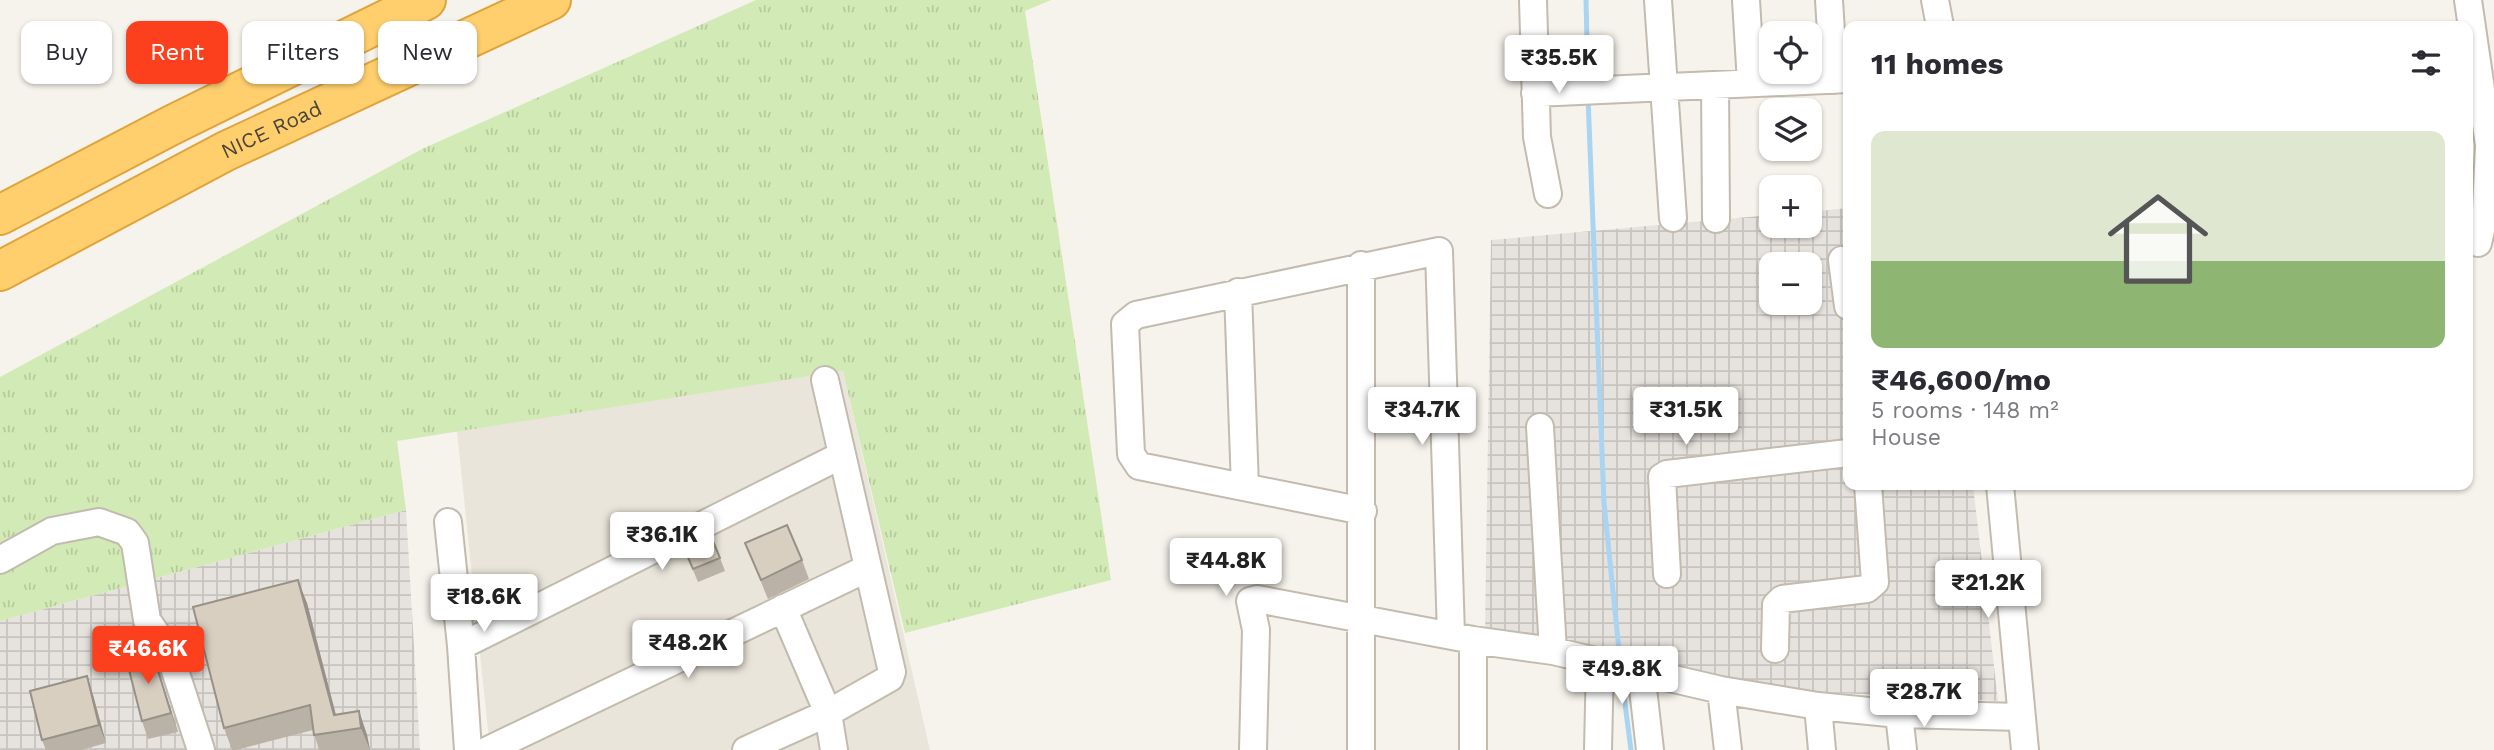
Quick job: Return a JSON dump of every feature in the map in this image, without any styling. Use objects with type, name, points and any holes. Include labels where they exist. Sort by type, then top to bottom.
[{"type":"highway","name":"NICE Road","points":[[0,271],[226,150],[551,0]]},
{"type":"highway","points":[[0,215],[150,136],[422,1]]},
{"type":"street","points":[[1533,0],[1536,138],[1548,194]]},
{"type":"street","points":[[1658,0],[1673,218]]},
{"type":"street","points":[[1745,0],[1751,83]]},
{"type":"street","points":[[1535,93],[1841,80],[1829,0]]},
{"type":"street","points":[[1935,0],[1939,21]]},
{"type":"street","points":[[2468,0],[2469,21]]},
{"type":"street","points":[[2473,58],[2489,145],[2486,209],[2480,243]]},
{"type":"street","points":[[1715,85],[1716,219]]},
{"type":"street","points":[[1363,511],[1139,466],[1134,462],[1125,324],[1136,315],[1361,265],[1435,250],[1441,257],[1462,638],[1473,750]]},
{"type":"street","points":[[1842,260],[1843,268]]},
{"type":"street","points":[[1361,265],[1361,750]]},
{"type":"street","points":[[1238,292],[1245,487]]},
{"type":"street","points":[[746,750],[828,713],[891,678],[892,672],[825,380]]},
{"type":"street","points":[[1540,427],[1553,652]]},
{"type":"street","points":[[1667,574],[1662,477],[1667,474],[1843,454]]},
{"type":"street","points":[[461,646],[842,455]]},
{"type":"street","points":[[1774,649],[1776,605],[1783,599],[1867,589],[1875,582],[1868,490]]},
{"type":"street","points":[[2000,490],[2025,750]]},
{"type":"street","points":[[0,559],[52,531],[99,522],[127,532],[135,543],[146,620],[169,652],[201,750]]},
{"type":"street","points":[[448,522],[461,646],[468,750]]},
{"type":"street","points":[[488,750],[868,568]]},
{"type":"street","points":[[1253,750],[1256,630],[1250,601],[1257,599],[1462,638],[1553,652],[1721,690],[1818,706],[1899,714],[2021,717]]},
{"type":"street","points":[[783,608],[828,713],[834,750]]},
{"type":"street","points":[[1598,750],[1600,661]]},
{"type":"street","points":[[1641,671],[1650,750]]},
{"type":"street","points":[[1721,690],[1728,750]]},
{"type":"street","points":[[1818,706],[1822,750]]},
{"type":"street","points":[[1899,714],[1903,750]]},
{"type":"shaded area","points":[[1843,209],[1843,490],[1974,490],[1998,701],[1797,691],[1485,631],[1491,240],[1759,216],[1759,238],[1822,238],[1822,211]]},
{"type":"shaded area","points":[[843,371],[930,750],[490,750],[457,431]]},
{"type":"shaded area","points":[[406,510],[420,750],[0,750],[0,621]]},
{"type":"green space","points":[[756,0],[1051,0],[1025,11],[1111,580],[905,633],[843,371],[397,441],[406,510],[0,621],[0,377],[422,149]]},
{"type":"building","points":[[787,525],[802,560],[761,580],[745,543]]},
{"type":"building","points":[[707,527],[720,558],[693,569],[680,539]]},
{"type":"building","points":[[298,580],[334,715],[359,711],[361,728],[314,735],[310,705],[224,728],[193,607]]},
{"type":"building","points":[[152,651],[171,713],[142,721],[126,658]]},
{"type":"building","points":[[87,676],[99,725],[42,740],[30,691]]},
{"type":"waterway","points":[[1586,0],[1588,84]]},
{"type":"waterway","points":[[1588,97],[1604,503],[1620,660]]},
{"type":"waterway","points":[[1621,673],[1631,750]]}]
